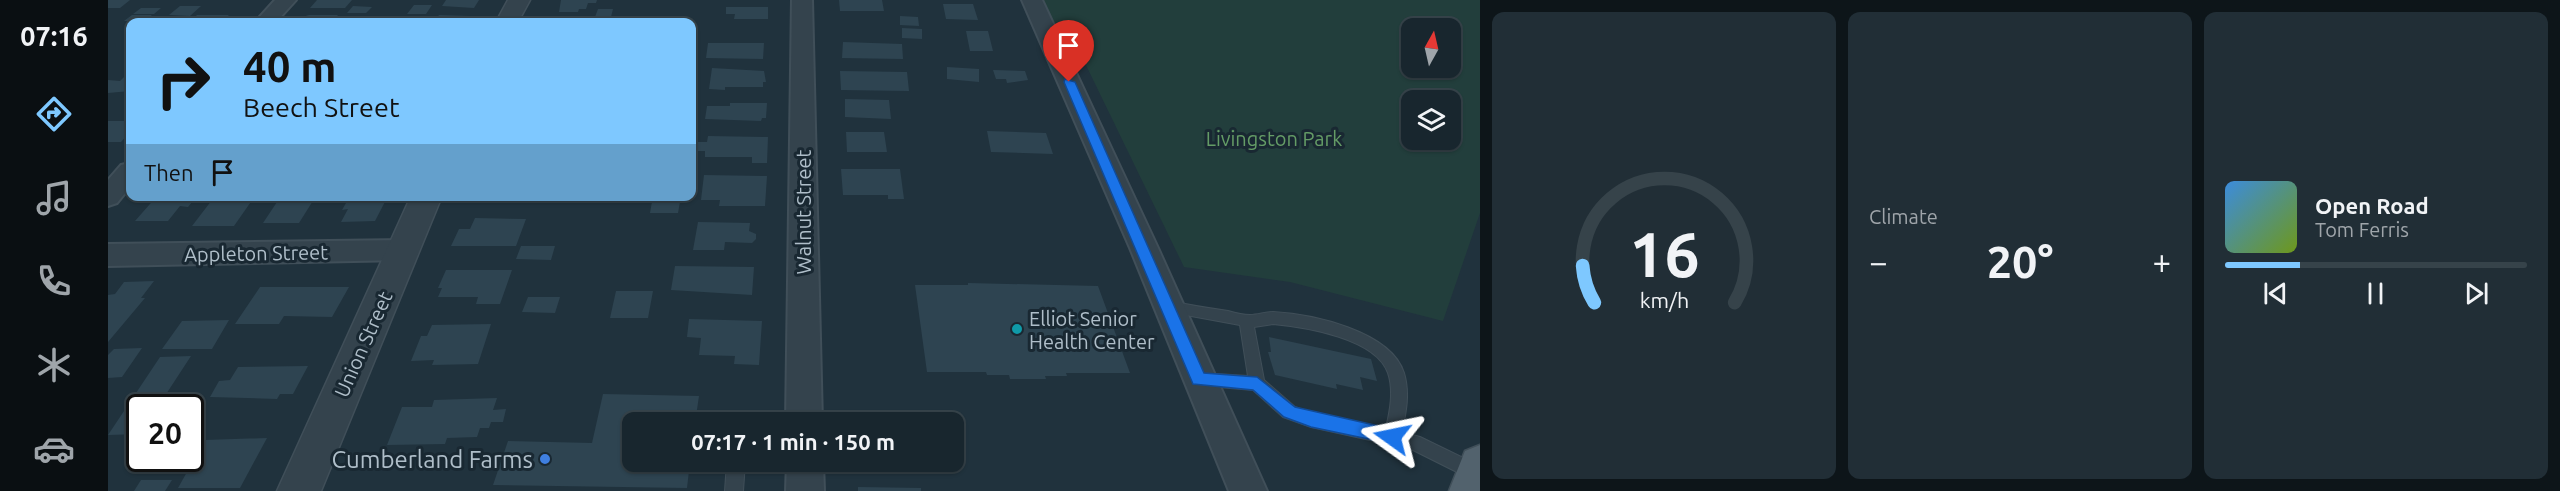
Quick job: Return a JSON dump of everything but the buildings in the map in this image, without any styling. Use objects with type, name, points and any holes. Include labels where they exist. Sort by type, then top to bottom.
[{"type":"street","points":[[269,18],[286,0]]},
{"type":"street","points":[[509,18],[519,0]]},
{"type":"street","name":"Walnut Street","points":[[801,0],[804,412]]},
{"type":"street","points":[[1032,0],[1248,491]]},
{"type":"street","points":[[108,197],[126,176]]},
{"type":"street","name":"Union Street","points":[[299,491],[426,201]]},
{"type":"street","name":"Appleton Street","points":[[108,255],[404,250]]},
{"type":"street","points":[[804,472],[805,491]]},
{"type":"lane","points":[[1169,307],[1250,321],[1260,318],[1286,320],[1350,333],[1375,345],[1388,358],[1401,392],[1400,409],[1392,437]]},
{"type":"lane","points":[[1250,321],[1247,327],[1257,383],[1289,412],[1311,420],[1392,437],[1430,448],[1476,476]]},
{"type":"lane","points":[[1199,380],[1257,383]]},
{"type":"lane","points":[[734,491],[735,472]]},
{"type":"green space","name":"Livingston Park","points":[[1037,0],[1480,0],[1480,213],[1443,321],[1290,282],[1184,267],[1084,61]]},
{"type":"place","name":"Elliot Senior Health Center","points":[[1017,329]]},
{"type":"place","name":"Cumberland Farms","points":[[545,459]]},
{"type":"route","points":[[1069,82],[1144,248],[1199,380],[1257,383],[1276,403],[1289,412],[1311,420],[1392,437]]}]
